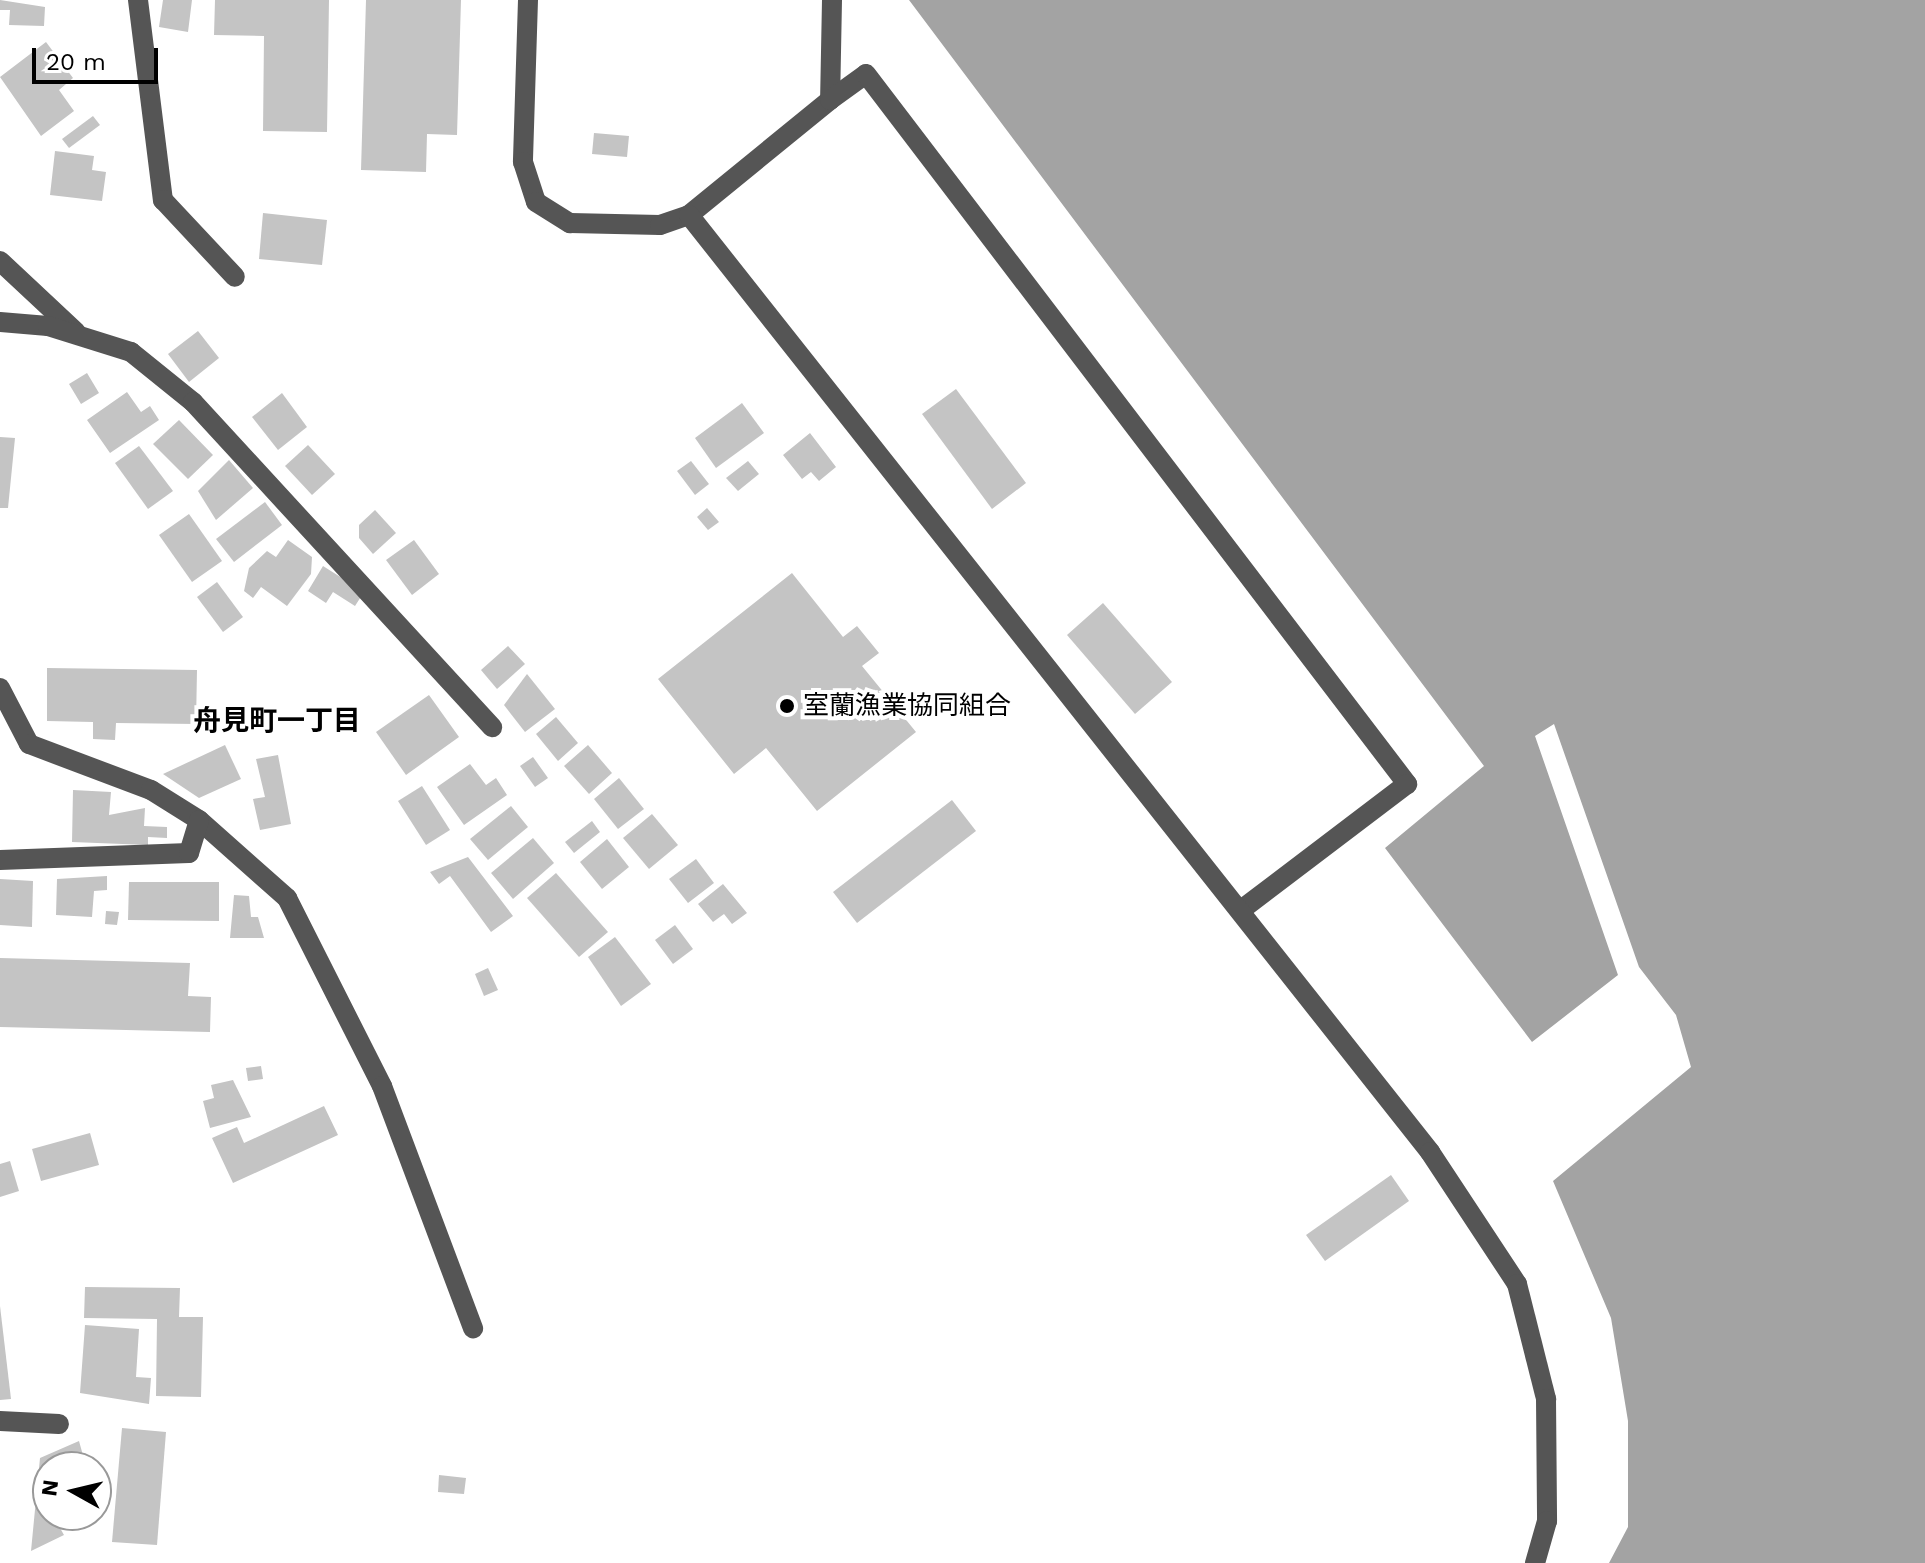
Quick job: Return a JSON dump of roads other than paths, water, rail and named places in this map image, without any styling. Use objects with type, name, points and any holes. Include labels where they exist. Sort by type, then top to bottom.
[{"type":"street","points":[[138,0],[163,200],[235,277]]},
{"type":"street","points":[[528,0],[523,162],[536,202],[570,223],[660,225],[689,215],[866,74],[1407,784],[1241,910]]},
{"type":"street","points":[[830,100],[832,0]]},
{"type":"street","points":[[689,215],[1430,1152],[1517,1284],[1546,1399],[1547,1521],[1535,1563]]},
{"type":"street","points":[[0,261],[81,337]]},
{"type":"street","points":[[0,322],[81,337],[131,352],[193,402],[492,727]]},
{"type":"street","points":[[0,688],[29,744],[103,767],[199,820],[294,910],[382,1086],[473,1328]]},
{"type":"street","points":[[0,860],[189,853],[199,820]]},
{"type":"street","points":[[0,1421],[59,1424]]},
{"type":"place","name":"室蘭漁業協同組合","points":[[787,706]]},
{"type":"district","name":"舟見町一丁目","points":[[277,721]]}]
